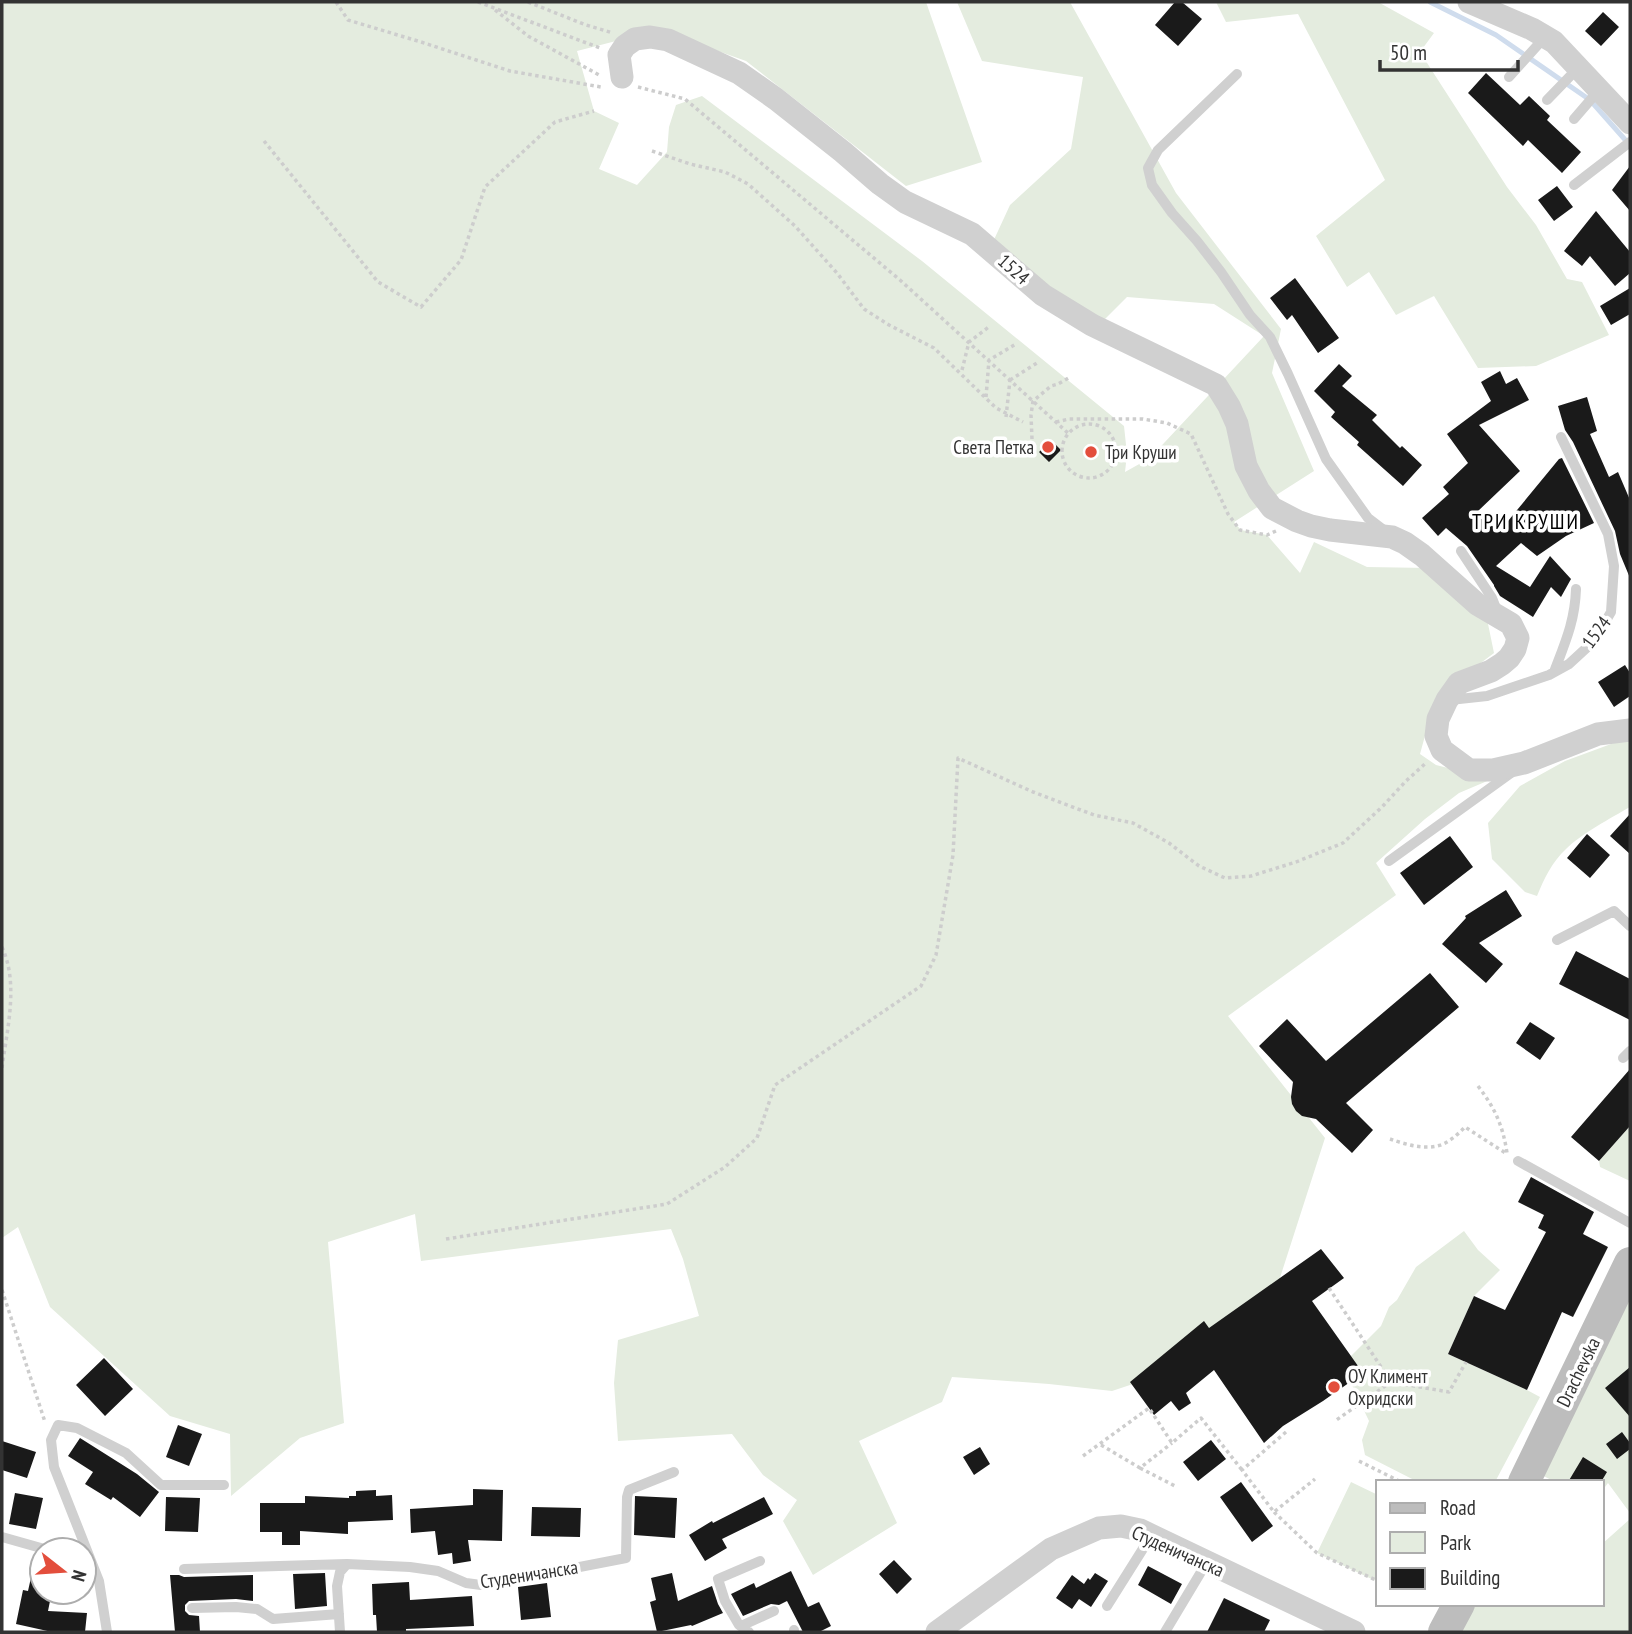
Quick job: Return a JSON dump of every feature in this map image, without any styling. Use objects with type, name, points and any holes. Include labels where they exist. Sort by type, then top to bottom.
[{"type":"main road","name":"Drachevska","points":[[1525,1480],[1629,1271]]},
{"type":"main road","points":[[1444,1632],[1459,1606]]},
{"type":"street","points":[[1469,2],[1532,29],[1539,44],[1554,42],[1593,97],[1630,123]]},
{"type":"street","name":"1524","points":[[620,62],[650,37],[668,40],[739,73],[776,99],[905,202],[972,234],[1043,295],[1091,325],[1216,385],[1229,405],[1237,425],[1246,466],[1259,491],[1272,508],[1297,521],[1330,530],[1392,537],[1405,542],[1477,604],[1511,624],[1518,638],[1509,657],[1491,671],[1459,683],[1447,701],[1438,719],[1436,736],[1442,750]]},
{"type":"street","points":[[1442,750],[1469,770],[1493,770],[1524,763],[1598,734],[1630,730]]},
{"type":"street","name":"Студеничанска","points":[[937,1632],[1051,1549],[1099,1528],[1121,1527],[1140,1530],[1353,1632]]},
{"type":"lane","points":[[1509,77],[1539,44]]},
{"type":"lane","points":[[1547,100],[1574,73]]},
{"type":"lane","name":"1524","points":[[1237,74],[1158,150],[1148,168],[1152,185],[1221,272],[1250,315],[1270,337],[1326,459],[1368,518],[1392,537]]},
{"type":"lane","points":[[1574,119],[1593,97]]},
{"type":"lane","points":[[1574,185],[1626,145]]},
{"type":"lane","name":"1524","points":[[1447,701],[1487,696],[1554,673],[1569,664],[1594,641],[1611,612],[1614,566],[1608,534],[1561,437]]},
{"type":"lane","points":[[1461,551],[1492,598],[1501,618]]},
{"type":"lane","points":[[1554,673],[1575,610],[1576,589]]},
{"type":"lane","points":[[1389,861],[1524,763]]},
{"type":"lane","points":[[1557,940],[1614,911],[1630,926]]},
{"type":"lane","points":[[1518,1161],[1630,1223]]},
{"type":"lane","points":[[79,1536],[54,1467],[51,1440],[58,1425],[77,1428],[126,1453],[161,1485],[224,1485]]},
{"type":"lane","name":"Студеничанска","points":[[347,1564],[419,1568],[438,1571],[466,1583],[481,1585],[626,1558],[629,1490],[674,1472]]},
{"type":"lane","points":[[1107,1606],[1151,1536]]},
{"type":"lane","points":[[2,1537],[28,1544]]},
{"type":"lane","points":[[760,1561],[718,1579],[725,1601],[739,1625],[745,1629],[774,1611]]},
{"type":"lane","points":[[1165,1632],[1208,1562]]},
{"type":"lane","points":[[184,1569],[347,1564]]},
{"type":"lane","points":[[340,1632],[337,1586],[340,1572],[347,1564]]},
{"type":"lane","points":[[98,1579],[107,1632]]},
{"type":"lane","points":[[192,1608],[257,1609],[274,1619],[339,1614]]},
{"type":"path","points":[[336,2],[348,20],[509,72],[601,87]]},
{"type":"path","points":[[478,2],[620,62]]},
{"type":"path","points":[[528,2],[586,25],[641,89],[685,99],[900,280],[1069,434]]},
{"type":"path","points":[[491,6],[528,36],[620,62]]},
{"type":"path","points":[[264,141],[379,282],[421,307],[461,260],[485,187],[555,122],[594,111]]},
{"type":"path","points":[[652,151],[725,172],[748,184],[795,226],[837,273],[864,309],[934,348],[996,408],[1023,422]]},
{"type":"path","points":[[962,370],[969,342],[990,326]]},
{"type":"path","points":[[989,360],[1016,344]]},
{"type":"path","points":[[986,397],[989,360]]},
{"type":"path","points":[[1010,379],[1037,363]]},
{"type":"path","points":[[1032,439],[1033,401],[1051,386],[1070,377]]},
{"type":"path","points":[[1006,417],[1010,379]]},
{"type":"path","points":[[1056,422],[1069,419],[1143,419],[1167,422],[1191,434],[1228,514],[1241,530],[1267,535],[1297,521]]},
{"type":"path","points":[[1090,424],[1109,432],[1117,451],[1113,466],[1108,472],[1094,478],[1081,478],[1073,473],[1064,460],[1062,451],[1069,434],[1090,424]]},
{"type":"path","points":[[446,1239],[667,1204],[725,1167],[757,1138],[775,1085],[920,986],[936,955],[947,893],[953,855],[958,758],[1033,792],[1094,815],[1133,823],[1169,842],[1199,866],[1225,878],[1251,876],[1343,843],[1382,807],[1406,780],[1442,750]]},
{"type":"path","points":[[2,947],[8,960],[11,1008],[2,1068]]},
{"type":"path","points":[[1390,1139],[1431,1148],[1446,1143],[1465,1127],[1507,1153],[1504,1132],[1489,1100],[1479,1086]]},
{"type":"path","points":[[1329,1289],[1391,1382]]},
{"type":"path","points":[[2,1290],[51,1440]]},
{"type":"path","points":[[1335,1421],[1391,1382],[1448,1392],[1465,1362]]},
{"type":"path","points":[[1083,1457],[1149,1408],[1172,1443]]},
{"type":"path","points":[[1140,1468],[1201,1418],[1273,1512],[1317,1553],[1376,1580]]},
{"type":"path","points":[[1241,1470],[1286,1432]]},
{"type":"path","points":[[1100,1444],[1177,1487]]},
{"type":"path","points":[[1359,1461],[1397,1480]]},
{"type":"path","points":[[1273,1512],[1315,1479]]},
{"type":"green space","points":[[2,2],[926,2],[982,162],[906,186],[746,61],[659,30],[577,51],[594,111],[619,123],[599,169],[637,185],[667,152],[669,127],[676,105],[702,96],[922,261],[1124,426],[1127,454],[1125,472],[1150,458],[1264,336],[1214,304],[1127,297],[1098,326],[992,244],[1010,205],[1071,149],[1083,77],[982,61],[957,2],[1070,2],[1176,193],[1281,329],[1272,373],[1314,471],[1234,522],[1241,530],[1267,535],[1300,573],[1314,542],[1367,567],[1428,568],[1487,619],[1494,653],[1445,690],[1429,721],[1420,754],[1436,765],[1492,779],[1459,793],[1376,863],[1396,895],[1228,1016],[1325,1138],[1268,1315],[1199,1362],[1112,1391],[952,1377],[942,1402],[859,1441],[897,1523],[813,1575],[783,1521],[797,1500],[763,1475],[732,1434],[618,1441],[614,1383],[618,1340],[699,1316],[683,1259],[671,1229],[421,1261],[415,1214],[328,1242],[344,1423],[300,1438],[231,1496],[230,1434],[170,1416],[50,1307],[18,1227],[2,1238]]},
{"type":"green space","points":[[1216,2],[1378,2],[1434,33],[1420,52],[1507,187],[1536,225],[1567,279],[1582,282],[1609,335],[1536,366],[1478,368],[1434,296],[1396,315],[1369,272],[1347,287],[1316,236],[1385,180],[1298,14],[1226,22]]},
{"type":"green space","points":[[1630,737],[1630,807],[1572,843],[1549,871],[1537,896],[1525,892],[1492,859],[1488,823],[1520,786],[1565,761]]},
{"type":"green space","points":[[1630,1126],[1630,1181],[1600,1167],[1599,1161]]},
{"type":"green space","points":[[1464,1231],[1478,1250],[1500,1270],[1474,1296],[1448,1354],[1540,1397],[1496,1480],[1414,1480],[1365,1455],[1362,1440],[1369,1421],[1350,1381],[1351,1356],[1381,1326],[1389,1307],[1397,1300],[1416,1267]]},
{"type":"green space","points":[[1630,1288],[1630,1513],[1608,1483],[1604,1488],[1604,1480],[1551,1480],[1538,1473]]},
{"type":"green space","points":[[1351,1482],[1376,1494],[1376,1581],[1317,1553]]},
{"type":"green space","points":[[1630,1519],[1630,1632],[1455,1632],[1469,1606],[1604,1606],[1604,1542]]},
{"type":"building","points":[[1175,2],[1182,2],[1202,19],[1178,46],[1155,25]]},
{"type":"building","points":[[1603,12],[1619,27],[1601,46],[1585,31]]},
{"type":"building","points":[[1486,73],[1520,105],[1529,96],[1550,116],[1547,120],[1581,152],[1562,173],[1528,140],[1523,146],[1468,93]]},
{"type":"building","points":[[1630,166],[1630,211],[1612,190]]},
{"type":"building","points":[[1557,186],[1573,207],[1554,221],[1538,200]]},
{"type":"building","points":[[1596,211],[1630,252],[1630,273],[1615,286],[1590,256],[1582,266],[1564,251]]},
{"type":"building","points":[[1295,278],[1339,338],[1318,353],[1292,315],[1287,320],[1270,298]]},
{"type":"building","points":[[1630,288],[1630,314],[1611,325],[1600,306]]},
{"type":"building","points":[[1339,364],[1352,376],[1342,386],[1377,415],[1372,420],[1422,465],[1403,486],[1357,445],[1359,442],[1331,417],[1335,412],[1314,391]]},
{"type":"building","points":[[1500,371],[1506,384],[1517,378],[1529,400],[1479,425],[1520,471],[1477,512],[1499,532],[1562,458],[1594,523],[1566,536],[1537,556],[1521,543],[1496,566],[1530,587],[1550,556],[1571,579],[1561,597],[1551,587],[1533,617],[1500,596],[1467,546],[1446,528],[1438,536],[1422,518],[1449,494],[1443,487],[1468,463],[1447,434],[1491,401],[1481,382]]},
{"type":"building","points":[[1587,397],[1597,431],[1590,434],[1609,477],[1618,472],[1630,500],[1630,578],[1620,554],[1615,531],[1565,430],[1558,406]]},
{"type":"building","name":"Света Петка","points":[[1051,440],[1061,450],[1049,462],[1039,452]]},
{"type":"building","points":[[1625,665],[1630,673],[1630,696],[1614,707],[1598,682]]},
{"type":"building","points":[[1630,814],[1630,854],[1610,836]]},
{"type":"building","points":[[1587,834],[1610,855],[1590,878],[1567,858]]},
{"type":"building","points":[[1450,836],[1473,867],[1424,905],[1400,873]]},
{"type":"building","points":[[1506,890],[1522,916],[1479,943],[1503,964],[1486,983],[1442,944],[1465,916]]},
{"type":"building","points":[[1576,951],[1630,979],[1630,1020],[1559,984]]},
{"type":"building","points":[[1430,973],[1459,1007],[1346,1103],[1373,1130],[1352,1153],[1316,1119],[1302,1116],[1296,1111],[1291,1097],[1293,1082],[1259,1046],[1287,1019],[1326,1061]]},
{"type":"building","points":[[1530,1022],[1555,1038],[1540,1060],[1516,1043]]},
{"type":"building","points":[[1630,1069],[1630,1126],[1599,1161],[1571,1137]]},
{"type":"building","points":[[1531,1177],[1594,1212],[1583,1234],[1608,1247],[1573,1317],[1562,1312],[1527,1390],[1448,1354],[1474,1296],[1505,1310],[1546,1232],[1538,1228],[1544,1215],[1518,1202]]},
{"type":"building","points":[[1321,1249],[1344,1278],[1312,1301],[1363,1373],[1283,1426],[1264,1443],[1214,1370],[1186,1393],[1191,1403],[1179,1411],[1171,1401],[1154,1415],[1130,1382],[1204,1321],[1209,1328]]},
{"type":"building","points":[[104,1358],[133,1389],[105,1416],[76,1385]]},
{"type":"building","points":[[1630,1367],[1630,1417],[1605,1388]]},
{"type":"building","points":[[178,1425],[202,1434],[189,1466],[166,1457]]},
{"type":"building","points":[[1622,1432],[1630,1443],[1630,1449],[1617,1459],[1606,1444]]},
{"type":"building","points":[[80,1438],[137,1474],[159,1492],[140,1517],[113,1497],[111,1500],[85,1484],[93,1472],[68,1456]]},
{"type":"building","points":[[1211,1440],[1226,1459],[1198,1481],[1183,1462]]},
{"type":"building","points":[[2,1441],[36,1452],[27,1478],[2,1470]]},
{"type":"building","points":[[980,1447],[990,1464],[974,1475],[963,1457]]},
{"type":"building","points":[[1583,1457],[1607,1472],[1602,1480],[1569,1480]]},
{"type":"building","points":[[1241,1482],[1273,1526],[1252,1542],[1220,1497]]},
{"type":"building","points":[[473,1489],[503,1490],[502,1541],[468,1540],[471,1561],[453,1564],[452,1553],[438,1555],[435,1531],[411,1533],[410,1509],[473,1505]]},
{"type":"building","points":[[376,1490],[376,1496],[392,1495],[393,1520],[348,1522],[348,1534],[300,1531],[300,1545],[282,1545],[282,1532],[260,1532],[260,1503],[305,1503],[305,1496],[349,1498],[356,1496],[356,1491]]},
{"type":"building","points":[[15,1493],[43,1498],[36,1529],[9,1524]]},
{"type":"building","points":[[635,1496],[677,1498],[675,1538],[634,1535]]},
{"type":"building","points":[[166,1497],[200,1498],[198,1532],[165,1531]]},
{"type":"building","points":[[764,1497],[773,1514],[722,1539],[727,1548],[705,1561],[689,1535]]},
{"type":"building","points":[[532,1507],[581,1508],[580,1537],[531,1536]]},
{"type":"building","points":[[894,1560],[912,1579],[897,1594],[879,1574]]},
{"type":"building","points":[[1148,1566],[1182,1584],[1171,1604],[1138,1585]]},
{"type":"building","points":[[791,1571],[808,1607],[819,1602],[831,1626],[819,1632],[803,1632],[787,1601],[779,1605],[771,1604],[743,1616],[731,1594],[754,1583],[756,1588]]},
{"type":"building","points":[[325,1573],[327,1606],[295,1609],[293,1574]]},
{"type":"building","points":[[672,1573],[678,1601],[712,1586],[723,1613],[692,1626],[657,1632],[650,1602],[656,1600],[651,1578]]},
{"type":"building","points":[[1095,1573],[1108,1581],[1091,1607],[1079,1599],[1072,1609],[1056,1598],[1072,1575],[1084,1584]]},
{"type":"building","points":[[170,1575],[253,1575],[253,1601],[189,1601],[185,1605],[185,1611],[189,1615],[199,1616],[200,1632],[175,1632]]},
{"type":"building","points":[[409,1582],[410,1600],[472,1596],[474,1626],[377,1632],[376,1615],[373,1615],[372,1584]]},
{"type":"building","points":[[547,1583],[551,1617],[521,1620],[518,1587]]},
{"type":"building","points":[[23,1590],[28,1591],[28,1606],[49,1606],[48,1611],[87,1613],[85,1632],[52,1632],[16,1624]]},
{"type":"building","points":[[1224,1598],[1270,1620],[1264,1632],[1207,1632]]},
{"type":"waterway","points":[[1430,2],[1496,35],[1590,100],[1628,143]]},
{"type":"place","name":"Света Петка","points":[[1048,447]]},
{"type":"place","name":"Три Круши","points":[[1091,452]]},
{"type":"place","name":"ОУ Климент Охридски","points":[[1334,1387]]},
{"type":"district","name":"ТРИ КРУШИ","points":[[1526,522]]}]
